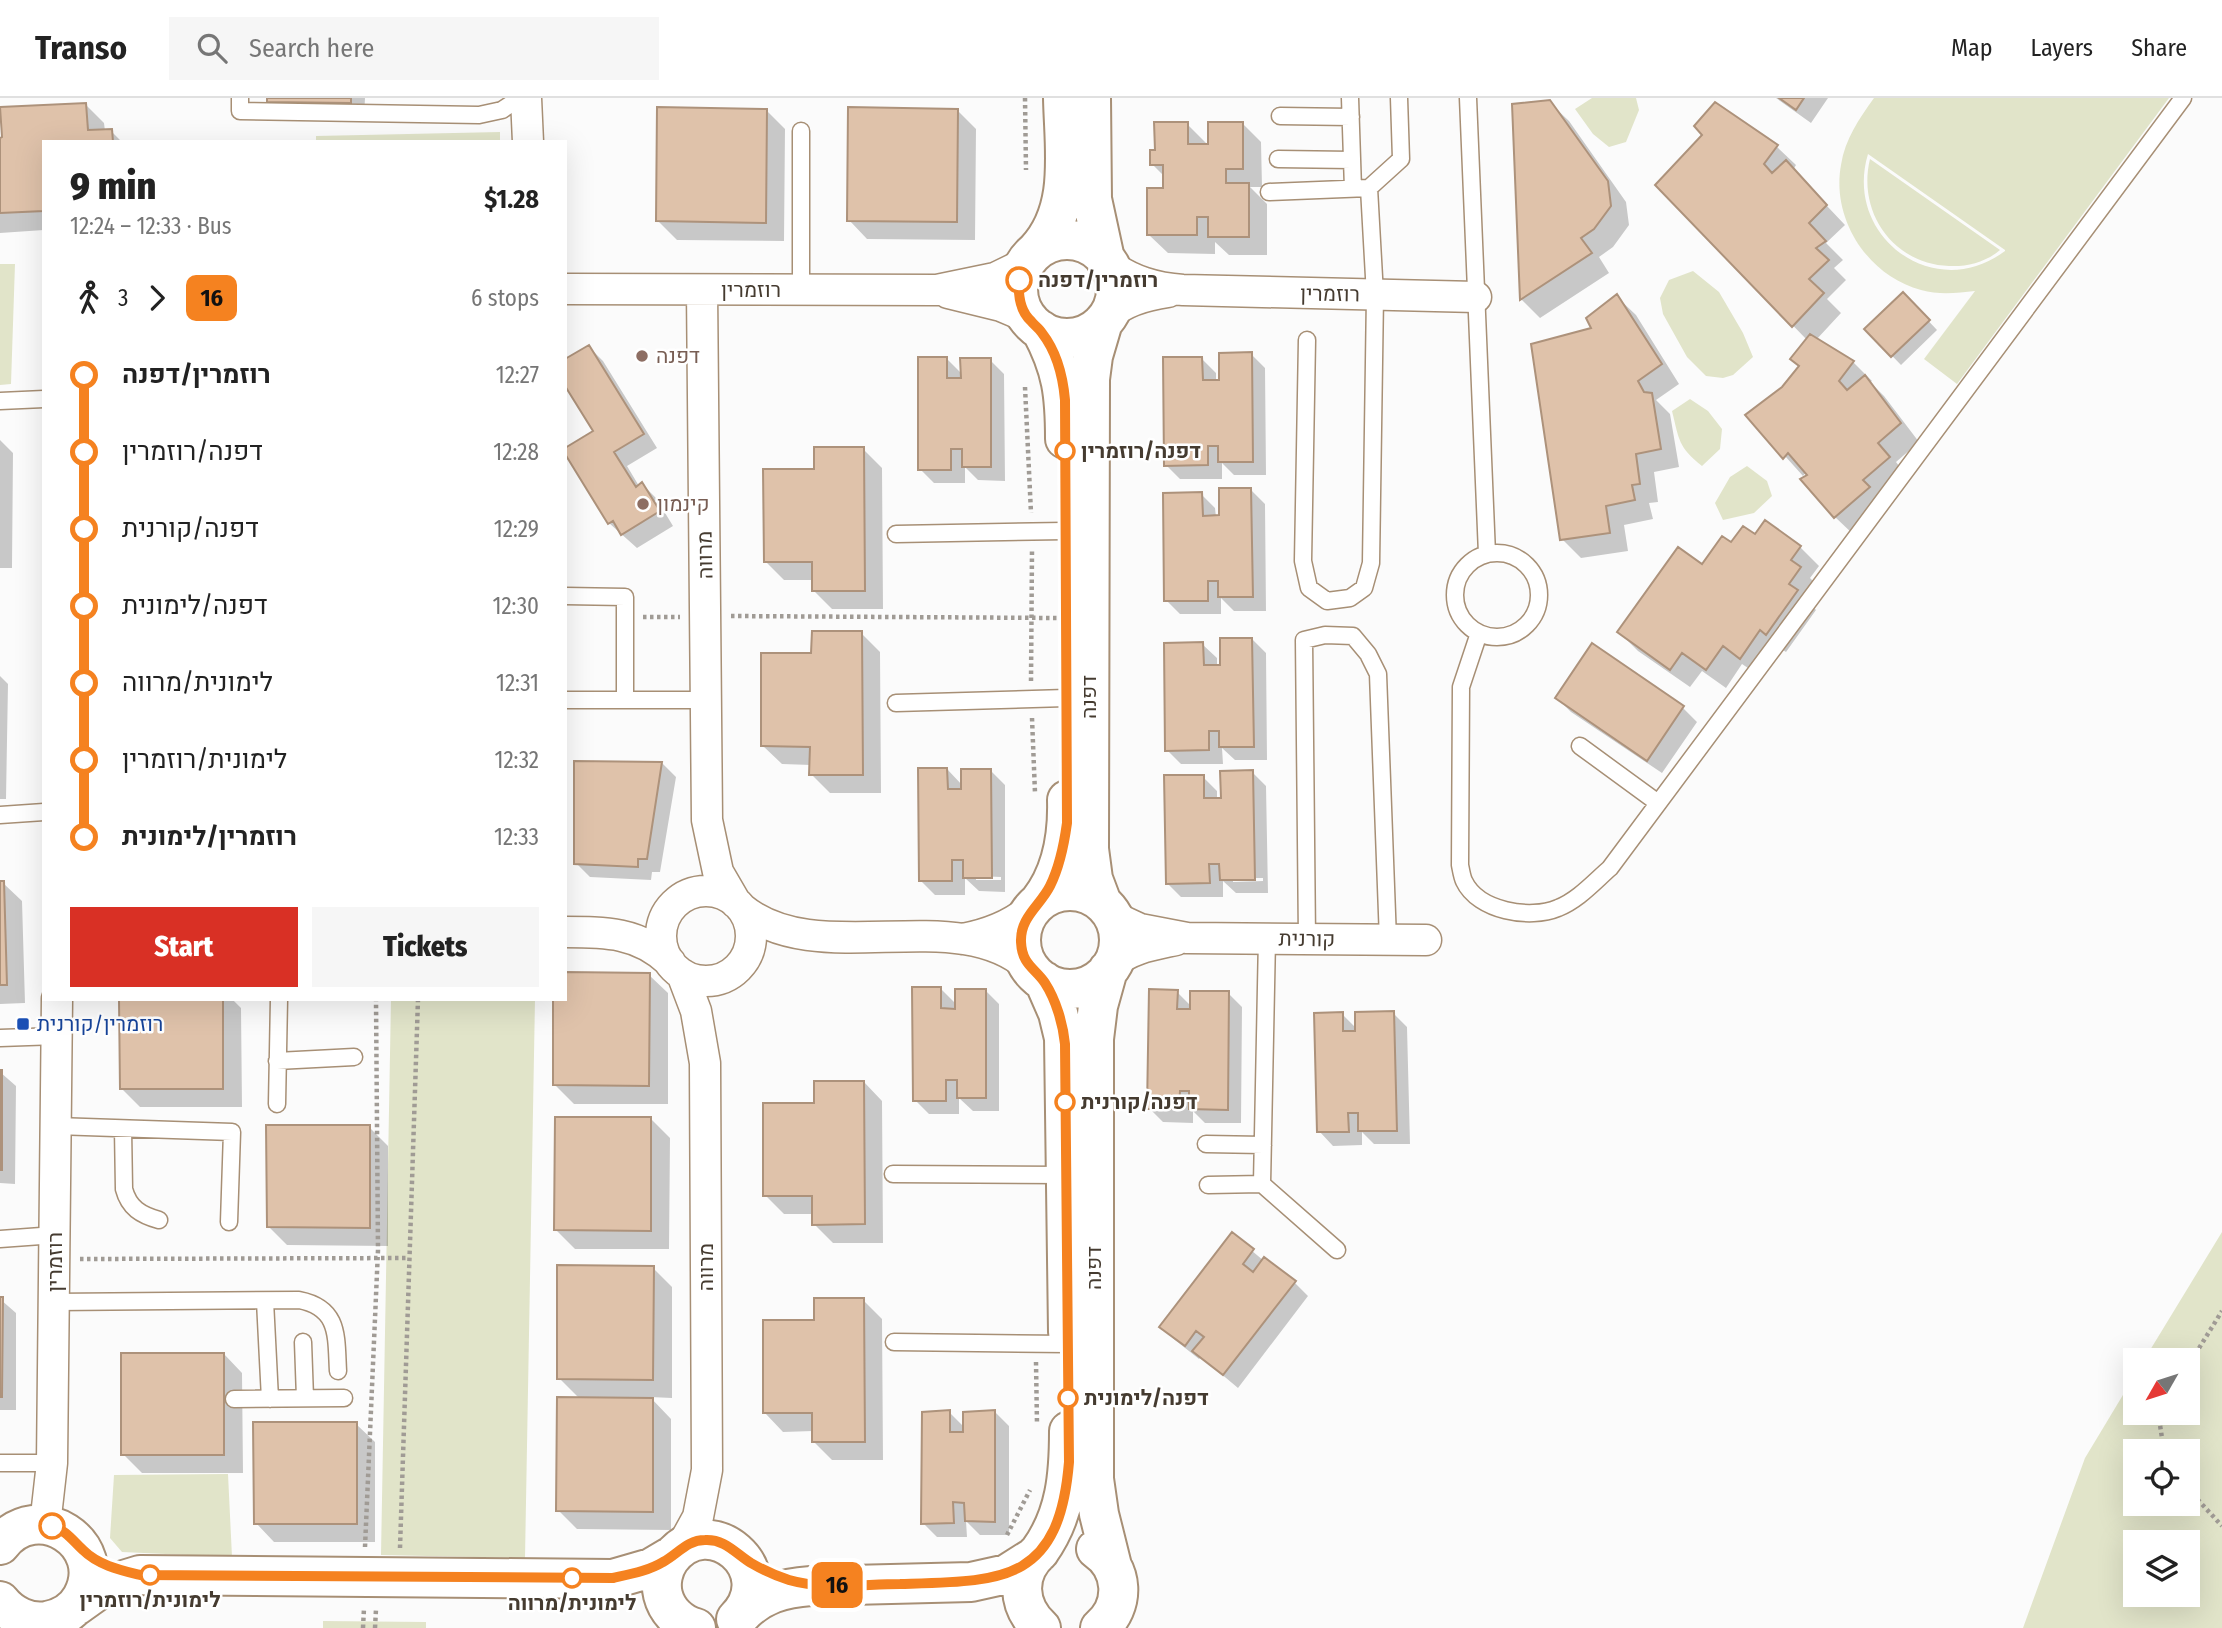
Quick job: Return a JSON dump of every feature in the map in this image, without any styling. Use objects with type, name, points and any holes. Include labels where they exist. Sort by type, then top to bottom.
[{"type":"street","points":[[526,98],[528,140]]},
{"type":"street","points":[[1063,98],[1063,201],[1052,232],[1031,257],[1018,288],[1019,299],[1034,323],[1055,336],[1070,338],[1088,334],[1106,319],[1116,291],[1092,199],[1091,98]]},
{"type":"street","points":[[1031,257],[1053,242],[1072,241],[1087,245],[1107,262]]},
{"type":"street","name":"רוזמרין","points":[[567,289],[937,290],[995,278],[1031,257]]},
{"type":"street","name":"רוזמרין","points":[[1107,262],[1137,282],[1159,288],[1476,297]]},
{"type":"street","name":"מרווה","points":[[702,290],[707,820],[718,872],[738,905]]},
{"type":"street","name":"רוזמרין","points":[[937,290],[983,301],[1034,323]]},
{"type":"street","name":"רוזמרין","points":[[1106,319],[1115,310],[1137,299],[1183,290]]},
{"type":"street","name":"דפנה","points":[[1106,319],[1093,356],[1090,379],[1089,829],[1093,879],[1107,910]]},
{"type":"street","name":"דפנה","points":[[1034,323],[1056,360],[1064,392],[1049,531],[1048,698],[1065,835],[1055,876],[1036,905]]},
{"type":"street","name":"מרווה","points":[[679,901],[697,871],[707,820]]},
{"type":"street","points":[[567,932],[608,932],[649,919],[697,892],[710,891],[724,895],[762,923],[808,935],[962,939],[1021,959],[1038,976],[1056,987],[1078,988],[1092,983],[1110,967],[1118,943],[1117,929],[1107,910],[1082,893],[1067,891],[1052,894],[1005,926],[962,939]]},
{"type":"street","points":[[676,968],[662,945],[661,931],[665,918],[679,901]]},
{"type":"street","points":[[738,905],[748,920],[751,934],[749,948],[742,963]]},
{"type":"street","points":[[1036,905],[1023,927],[1021,942],[1025,957],[1038,976]]},
{"type":"street","name":"קורנית","points":[[1107,910],[1140,929],[1187,938],[1426,940]]},
{"type":"street","points":[[608,932],[642,943],[676,968],[702,981],[728,975],[767,947],[808,935]]},
{"type":"street","name":"קורנית","points":[[1110,967],[1122,956],[1136,949],[1187,938]]},
{"type":"street","name":"מרווה","points":[[705,1063],[720,997],[742,963]]},
{"type":"street","name":"דפנה","points":[[1100,1628],[1113,1612],[1118,1598],[1118,1580],[1099,1514],[1094,1479],[1094,1039],[1098,1006],[1110,967]]},
{"type":"street","name":"מרווה","points":[[676,968],[696,1011],[705,1063],[707,1470],[698,1517],[677,1552]]},
{"type":"street","name":"דפנה","points":[[1035,1623],[1023,1599],[1022,1584],[1026,1570],[1055,1526],[1067,1482],[1069,1462],[1064,1038],[1058,1013],[1038,976]]},
{"type":"street","name":"רוזמרין","points":[[44,1525],[52,1463],[57,1001]]},
{"type":"street","name":"מרווה","points":[[707,1470],[718,1520],[739,1554]]},
{"type":"street","points":[[1,1542],[22,1528],[44,1525],[66,1532],[82,1549],[111,1567],[140,1575],[380,1584],[613,1578],[651,1568],[694,1541],[712,1540],[725,1544],[770,1573],[811,1586]]},
{"type":"street","points":[[709,1622],[771,1593],[811,1586],[971,1582],[1007,1574],[1053,1544],[1075,1541],[1090,1545],[1100,1551],[1112,1566]]},
{"type":"street","points":[[28,1612],[84,1592],[88,1578],[82,1549]]},
{"type":"street","points":[[677,1552],[666,1566],[662,1583],[709,1622]]},
{"type":"street","points":[[709,1622],[748,1603],[752,1590],[749,1569],[739,1554]]},
{"type":"street","points":[[28,1612],[140,1575]]},
{"type":"street","points":[[613,1578],[647,1590],[709,1622]]},
{"type":"street","points":[[971,1582],[1006,1596],[1035,1623]]},
{"type":"lane","points":[[240,98],[240,111],[479,115],[502,110],[520,98]]},
{"type":"lane","points":[[1350,98],[1353,188]]},
{"type":"lane","points":[[1269,192],[1369,188],[1401,159],[1399,98]]},
{"type":"lane","points":[[1468,98],[1487,554]]},
{"type":"lane","points":[[1479,633],[1461,687],[1460,865],[1464,882],[1486,902],[1505,911],[1541,914],[1576,899],[1610,868],[2183,98]]},
{"type":"lane","points":[[1280,116],[1351,117]]},
{"type":"lane","points":[[801,131],[801,290]]},
{"type":"lane","points":[[1278,159],[1352,160]]},
{"type":"lane","points":[[1307,340],[1303,561],[1309,588],[1327,601],[1350,598],[1364,588],[1371,563],[1375,295],[1369,188]]},
{"type":"lane","points":[[0,401],[42,399]]},
{"type":"lane","points":[[896,534],[1049,531]]},
{"type":"lane","points":[[1487,554],[1514,556],[1534,574],[1539,600],[1535,613],[1528,624],[1505,637],[1491,637],[1479,633],[1460,615],[1455,590],[1459,578],[1475,559],[1487,554]]},
{"type":"lane","points":[[567,596],[625,597],[625,700]]},
{"type":"lane","points":[[1307,939],[1304,640],[1325,635],[1353,636],[1368,654],[1378,674],[1388,940]]},
{"type":"lane","points":[[896,703],[1048,698]]},
{"type":"lane","points":[[567,700],[705,700]]},
{"type":"lane","points":[[1580,746],[1658,803]]},
{"type":"lane","points":[[0,815],[42,813]]},
{"type":"lane","points":[[1262,1184],[1267,938]]},
{"type":"lane","points":[[277,1104],[279,1001]]},
{"type":"lane","points":[[0,1038],[57,1035]]},
{"type":"lane","points":[[278,1061],[354,1058]]},
{"type":"lane","points":[[56,1126],[232,1132],[229,1222]]},
{"type":"lane","points":[[123,1129],[126,1199],[136,1210],[159,1220]]},
{"type":"lane","points":[[1206,1144],[1263,1145]]},
{"type":"lane","points":[[893,1174],[1066,1175]]},
{"type":"lane","points":[[1208,1185],[1262,1184],[1337,1250]]},
{"type":"lane","points":[[0,1239],[54,1247]]},
{"type":"lane","points":[[54,1303],[299,1300],[313,1303],[323,1308],[335,1329],[338,1371]]},
{"type":"lane","points":[[265,1301],[271,1399]]},
{"type":"lane","points":[[303,1342],[306,1398]]},
{"type":"lane","points":[[894,1342],[1068,1344]]},
{"type":"lane","points":[[234,1399],[344,1398]]},
{"type":"lane","points":[[0,1463],[52,1463]]},
{"type":"path","points":[[1025,98],[1026,170]]},
{"type":"path","points":[[1024,387],[1049,531],[1048,698],[1035,803]]},
{"type":"path","points":[[705,616],[1048,618]]},
{"type":"path","points":[[376,1001],[380,1584]]},
{"type":"path","points":[[375,1628],[409,1258],[418,1001]]},
{"type":"path","points":[[54,1247],[409,1258]]},
{"type":"path","points":[[2199,1348],[2222,1311]]},
{"type":"path","points":[[2200,1502],[2222,1526]]},
{"type":"green space","points":[[1592,98],[1636,98],[1639,110],[1626,142],[1609,147],[1593,134],[1575,109]]},
{"type":"green space","points":[[1874,98],[2169,98],[1957,384],[1924,359],[1975,291],[1935,293],[1902,283],[1870,259],[1848,225],[1842,205],[1839,185],[1843,156],[1849,138]],"holes":[[[1868,154],[2005,250],[1978,265],[1951,270],[1924,265],[1901,254],[1882,235],[1869,212],[1864,184]]]},
{"type":"green space","points":[[500,132],[500,140],[316,140],[316,136]]},
{"type":"green space","points":[[1870,159],[2000,250],[1989,258],[1963,266],[1929,263],[1911,256],[1884,232],[1875,216],[1867,179]]},
{"type":"green space","points":[[0,264],[15,264],[11,384],[0,385]]},
{"type":"green space","points":[[1693,271],[1719,292],[1743,333],[1753,357],[1733,375],[1723,378],[1706,376],[1687,357],[1663,314],[1660,298],[1669,280]]},
{"type":"green space","points":[[1690,399],[1708,411],[1722,429],[1720,449],[1702,466],[1681,442],[1672,411]]},
{"type":"green space","points":[[1747,466],[1767,481],[1772,496],[1754,513],[1723,520],[1715,503],[1730,477]]},
{"type":"green space","points":[[391,1001],[535,1001],[525,1558],[381,1555]]},
{"type":"green space","points":[[2222,1232],[2222,1628],[2023,1628],[2085,1458],[2123,1395],[2123,1425],[2200,1425],[2200,1348],[2151,1348]]},
{"type":"green space","points":[[228,1474],[232,1557],[122,1552],[110,1538],[114,1475]]},
{"type":"green space","points":[[323,1621],[426,1622],[426,1628],[323,1628]]},
{"type":"building","points":[[267,98],[351,98],[351,103],[267,102]]},
{"type":"building","points":[[1779,98],[1804,98],[1796,110]]},
{"type":"building","points":[[1550,100],[1608,181],[1611,206],[1594,229],[1581,238],[1592,253],[1520,300],[1512,104]]},
{"type":"building","points":[[1715,102],[1778,145],[1764,164],[1772,173],[1786,160],[1827,205],[1809,223],[1826,241],[1816,248],[1829,260],[1809,279],[1824,293],[1792,327],[1655,185],[1702,135],[1694,126]]},
{"type":"building","points":[[86,103],[88,130],[112,129],[113,140],[42,140],[42,211],[0,213],[0,107]]},
{"type":"building","points":[[657,107],[767,109],[766,223],[656,221]]},
{"type":"building","points":[[848,107],[958,109],[957,222],[847,221]]},
{"type":"building","points":[[1154,122],[1188,122],[1188,144],[1208,144],[1208,122],[1243,122],[1243,169],[1226,169],[1226,183],[1249,183],[1249,237],[1208,237],[1208,217],[1197,217],[1197,235],[1147,235],[1147,188],[1163,188],[1163,165],[1150,165],[1150,150],[1155,150]]},
{"type":"building","points":[[1903,292],[1930,320],[1891,357],[1864,329]]},
{"type":"building","points":[[1617,294],[1662,364],[1638,381],[1644,392],[1652,393],[1661,449],[1636,454],[1640,484],[1632,485],[1635,500],[1606,506],[1610,533],[1560,540],[1531,344],[1591,328],[1586,318]]},
{"type":"building","points":[[1810,334],[1854,361],[1839,381],[1847,390],[1865,375],[1901,423],[1878,443],[1890,457],[1863,480],[1870,487],[1834,518],[1800,479],[1807,475],[1788,453],[1783,459],[1745,415],[1782,387],[1799,366],[1790,359]]},
{"type":"building","points":[[589,345],[644,434],[614,452],[636,487],[642,482],[660,511],[621,535],[613,521],[608,524],[567,457],[567,447],[593,431],[567,389],[567,358]]},
{"type":"building","points":[[1252,352],[1253,462],[1218,462],[1218,446],[1208,446],[1208,465],[1164,466],[1163,357],[1202,357],[1203,380],[1219,380],[1219,353]]},
{"type":"building","points":[[918,357],[947,357],[947,378],[961,378],[960,358],[991,358],[991,467],[962,467],[962,449],[951,449],[951,470],[918,470]]},
{"type":"building","points":[[814,447],[864,447],[865,591],[812,591],[812,562],[764,562],[763,469],[814,469]]},
{"type":"building","points":[[1219,488],[1251,488],[1253,597],[1218,597],[1218,581],[1208,581],[1208,601],[1164,601],[1163,493],[1202,492],[1203,516],[1219,515]]},
{"type":"building","points":[[1765,520],[1801,546],[1791,560],[1801,567],[1789,584],[1798,590],[1766,635],[1760,630],[1740,659],[1723,646],[1706,670],[1682,653],[1670,670],[1617,632],[1678,547],[1702,564],[1722,536],[1731,542],[1743,526],[1755,534]]},
{"type":"building","points":[[812,631],[862,631],[863,775],[809,775],[810,747],[761,746],[761,653],[811,653]]},
{"type":"building","points":[[1220,638],[1252,638],[1254,747],[1219,747],[1219,731],[1209,731],[1209,750],[1165,751],[1164,643],[1203,642],[1204,665],[1220,665]]},
{"type":"building","points":[[1592,643],[1684,706],[1647,761],[1555,698]]},
{"type":"building","points":[[574,761],[662,762],[647,859],[638,859],[638,867],[574,864]]},
{"type":"building","points":[[918,768],[947,768],[948,789],[961,789],[961,769],[991,769],[992,878],[963,878],[963,860],[952,860],[952,881],[919,881]]},
{"type":"building","points":[[1253,770],[1255,880],[1220,880],[1219,864],[1209,864],[1210,883],[1166,884],[1164,775],[1204,775],[1204,798],[1221,798],[1220,771]]},
{"type":"building","points":[[0,881],[4,881],[7,985],[0,985]]},
{"type":"building","points":[[567,972],[650,973],[649,1086],[553,1085],[553,1001],[567,1001]]},
{"type":"building","points":[[912,987],[941,987],[941,1008],[955,1009],[955,989],[986,989],[986,1098],[957,1098],[957,1080],[946,1080],[946,1101],[913,1101]]},
{"type":"building","points":[[1149,989],[1178,990],[1177,1009],[1190,1009],[1190,991],[1229,991],[1228,1110],[1189,1109],[1189,1091],[1180,1091],[1179,1109],[1147,1109]]},
{"type":"building","points":[[119,1001],[223,1001],[223,1089],[120,1089]]},
{"type":"building","points":[[1394,1011],[1397,1131],[1358,1131],[1358,1113],[1348,1113],[1349,1132],[1317,1132],[1314,1013],[1343,1012],[1343,1031],[1355,1031],[1355,1012]]},
{"type":"building","points":[[2,1070],[2,1170],[0,1170]]},
{"type":"building","points":[[814,1081],[864,1081],[865,1224],[812,1225],[812,1196],[763,1196],[763,1103],[814,1103]]},
{"type":"building","points":[[555,1117],[651,1117],[651,1231],[554,1230]]},
{"type":"building","points":[[266,1125],[370,1125],[370,1228],[267,1227]]},
{"type":"building","points":[[1232,1232],[1254,1249],[1243,1264],[1253,1272],[1264,1257],[1296,1281],[1223,1375],[1192,1351],[1204,1337],[1196,1331],[1185,1346],[1159,1327]]},
{"type":"building","points":[[557,1265],[654,1266],[653,1380],[557,1379]]},
{"type":"building","points":[[0,1297],[3,1297],[2,1397],[0,1397]]},
{"type":"building","points":[[814,1298],[864,1298],[865,1442],[812,1442],[812,1413],[763,1413],[763,1320],[814,1320]]},
{"type":"building","points":[[121,1353],[224,1353],[224,1455],[121,1455]]},
{"type":"building","points":[[557,1397],[653,1398],[653,1512],[556,1511]]},
{"type":"building","points":[[950,1410],[950,1432],[963,1432],[963,1412],[995,1410],[995,1522],[965,1521],[964,1503],[953,1502],[954,1523],[921,1524],[922,1412]]},
{"type":"building","points":[[253,1422],[357,1422],[357,1524],[254,1524]]},
{"type":"bus line","name":"16","points":[[52,1526],[66,1532],[82,1549],[100,1562],[140,1575],[613,1578],[651,1568],[694,1541],[705,1540],[725,1544],[770,1573],[811,1586],[971,1582],[1007,1574],[1023,1566],[1040,1552],[1052,1534],[1064,1501],[1069,1462],[1065,1044],[1056,1007],[1044,981],[1028,964],[1021,942],[1028,914],[1051,884],[1058,866],[1067,823],[1065,400],[1061,375],[1049,344],[1041,330],[1027,317],[1019,299],[1019,280]]},
{"type":"place","name":"רוזמרין/דפנה","points":[[1019,280]]},
{"type":"place","name":"דפנה","points":[[642,356]]},
{"type":"place","name":"דפנה/רוזמרין","points":[[1065,451]]},
{"type":"place","name":"קינמון","points":[[643,504]]},
{"type":"place","name":"רוזמרין/קורנית","points":[[23,1024]]},
{"type":"place","name":"דפנה/קורנית","points":[[1065,1102]]},
{"type":"place","name":"דפנה/לימונית","points":[[1068,1398]]},
{"type":"place","name":"לימונית/רוזמרין","points":[[150,1575]]},
{"type":"place","name":"לימונית/מרווה","points":[[572,1578]]}]
